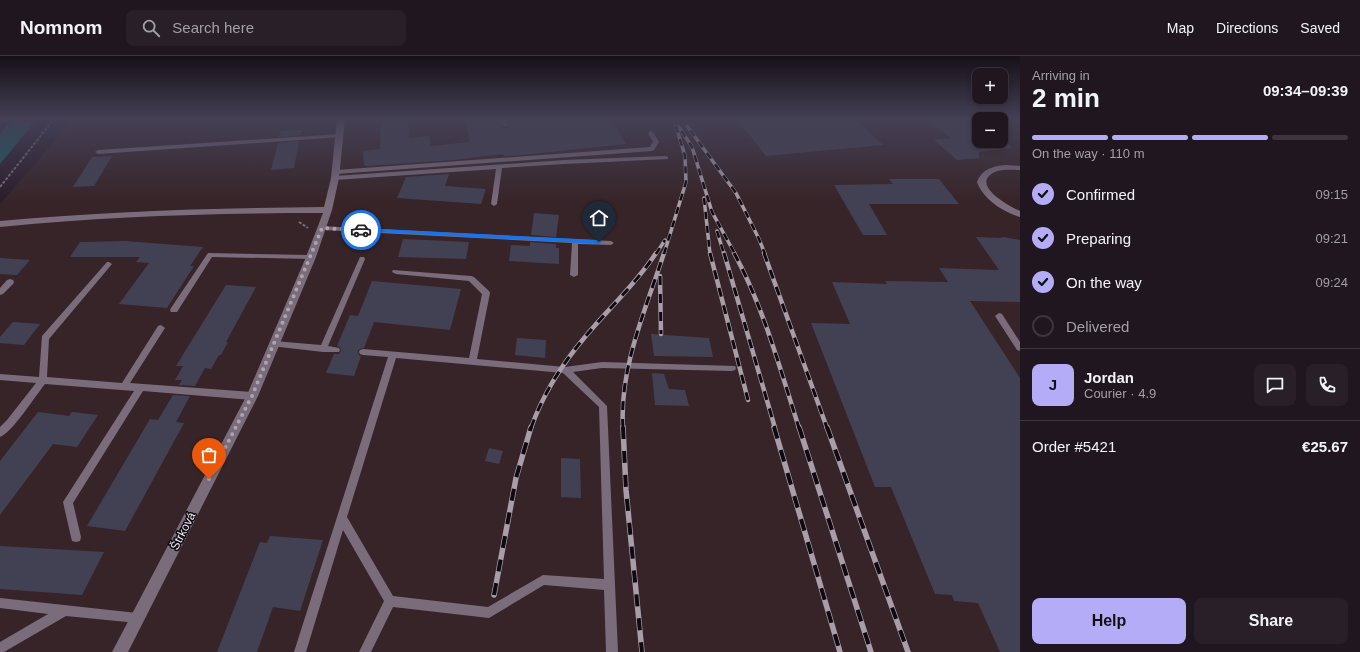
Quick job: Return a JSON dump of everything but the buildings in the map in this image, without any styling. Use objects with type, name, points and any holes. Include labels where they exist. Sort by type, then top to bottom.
[{"type":"street","name":"Štrková","points":[[120,652],[252,396],[322,228],[328,210],[336,175],[339,147]]},
{"type":"street","points":[[1020,168],[994,170],[984,174],[982,181],[984,190],[995,202],[1020,214]]},
{"type":"street","points":[[0,224],[63,218],[198,210],[328,210]]},
{"type":"lane","points":[[98,152],[176,147]]},
{"type":"lane","points":[[336,175],[652,149],[653,147]]},
{"type":"lane","points":[[336,175],[564,162],[666,158]]},
{"type":"lane","points":[[494,204],[499,166]]},
{"type":"lane","points":[[322,228],[611,243]]},
{"type":"lane","points":[[574,275],[575,241]]},
{"type":"lane","points":[[174,310],[210,255],[310,257]]},
{"type":"lane","points":[[323,348],[362,259]]},
{"type":"lane","points":[[0,433],[10,423],[43,380],[45,338],[109,264]]},
{"type":"lane","points":[[396,272],[471,279],[486,293],[472,362]]},
{"type":"lane","points":[[0,292],[10,282]]},
{"type":"lane","points":[[999,316],[1020,348]]},
{"type":"lane","points":[[124,386],[161,328]]},
{"type":"lane","points":[[274,344],[336,350]]},
{"type":"lane","points":[[363,352],[565,370],[602,365],[732,368]]},
{"type":"lane","points":[[300,652],[393,355]]},
{"type":"lane","points":[[565,370],[603,406],[612,652]]},
{"type":"lane","points":[[0,377],[252,396]]},
{"type":"lane","points":[[76,538],[68,502],[141,387]]},
{"type":"lane","points":[[342,518],[390,601]]},
{"type":"lane","points":[[390,601],[488,613],[543,580],[610,585]]},
{"type":"lane","points":[[365,652],[390,601]]},
{"type":"lane","points":[[0,603],[137,618]]},
{"type":"lane","points":[[0,648],[65,610]]},
{"type":"path","points":[[0,187],[32,147]]},
{"type":"shaded area","points":[[50,147],[1020,147],[1020,652],[0,652],[0,204]]},
{"type":"water","points":[[0,147],[14,147],[0,164]]},
{"type":"railway","points":[[664,254],[686,182],[685,156],[682,147]]},
{"type":"railway","points":[[692,147],[712,212],[735,254]]},
{"type":"railway","points":[[702,147],[736,193],[765,254]]},
{"type":"railway","points":[[704,198],[710,254]]},
{"type":"railway","points":[[717,231],[724,254]]},
{"type":"railway","points":[[656,254],[665,240]]},
{"type":"railway","points":[[531,428],[547,391],[569,358],[640,275],[656,253]]},
{"type":"railway","points":[[623,427],[625,383],[629,361],[664,253]]},
{"type":"railway","points":[[710,253],[748,400]]},
{"type":"railway","points":[[724,253],[775,428]]},
{"type":"railway","points":[[734,253],[745,274],[763,317],[799,428]]},
{"type":"railway","points":[[764,253],[827,428]]},
{"type":"railway","points":[[660,276],[661,334]]},
{"type":"railway","points":[[494,595],[516,478],[531,427]]},
{"type":"railway","points":[[623,427],[626,490],[642,652]]},
{"type":"railway","points":[[774,427],[840,652]]},
{"type":"railway","points":[[799,427],[871,652]]},
{"type":"railway","points":[[827,427],[908,652]]},
{"type":"way so far","points":[[209,479],[252,396],[322,228],[361,230]]},
{"type":"route","points":[[361,230],[599,242]]}]
